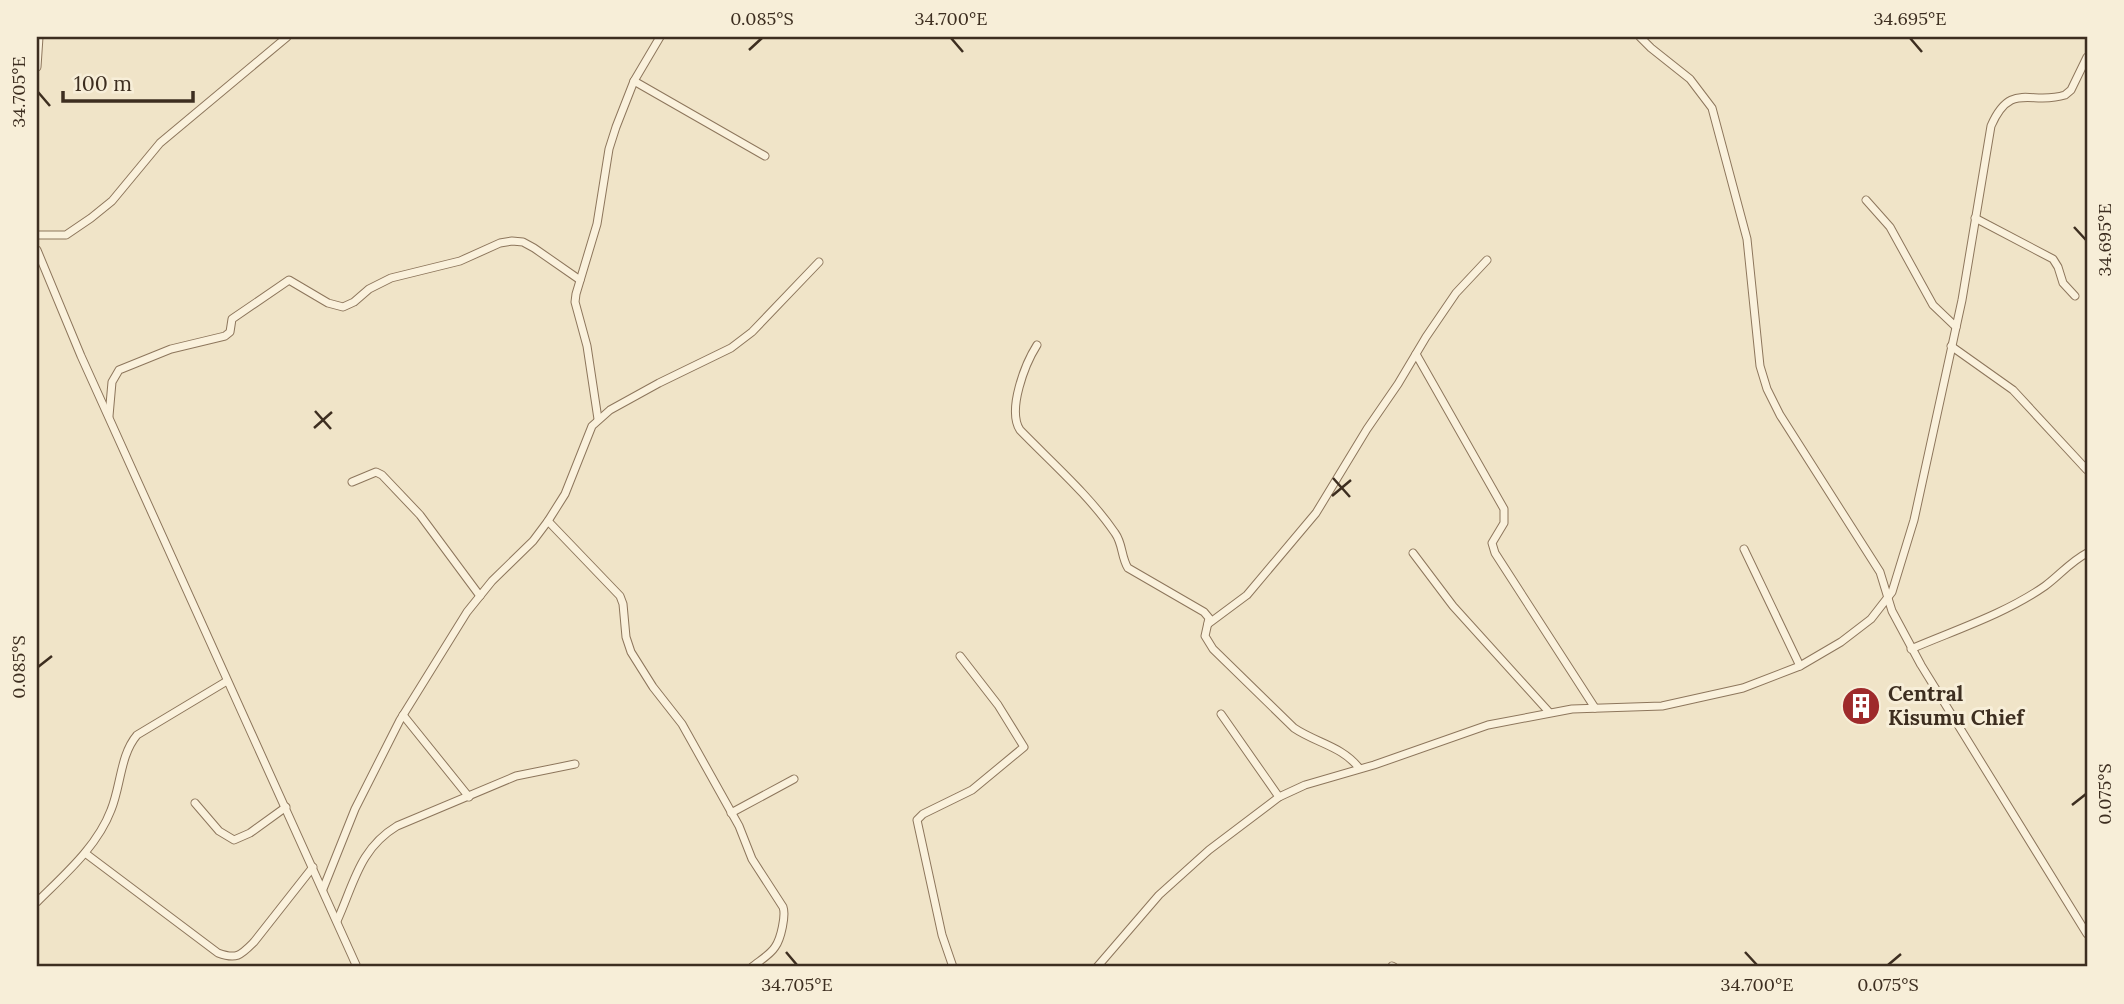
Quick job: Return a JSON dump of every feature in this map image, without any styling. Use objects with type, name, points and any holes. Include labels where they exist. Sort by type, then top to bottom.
[{"type":"street","points":[[37,67],[39,37]]},
{"type":"street","points":[[37,235],[66,235],[98,213],[160,143],[287,37]]},
{"type":"street","points":[[598,419],[587,346],[575,302],[597,224],[609,149],[634,81],[660,37]]},
{"type":"street","points":[[1640,37],[1690,79],[1712,108],[1747,239],[1760,366],[1767,389],[1780,415],[1880,572],[1888,600],[1911,649],[2087,934]]},
{"type":"street","points":[[1097,967],[1159,895],[1209,850],[1279,797],[1305,785],[1374,765],[1461,732],[1549,712],[1648,707],[1700,699],[1743,688],[1800,666],[1841,642],[1871,619],[1888,600],[1902,565],[1914,520],[1956,327],[1991,126],[1998,111],[2007,102],[2018,98],[2065,95],[2071,90],[2087,57]]},
{"type":"street","points":[[634,81],[765,156]]},
{"type":"street","points":[[1866,200],[1889,227],[1933,305],[1956,327]]},
{"type":"street","points":[[1975,218],[2053,258],[2063,283],[2075,296]]},
{"type":"street","points":[[108,416],[112,382],[119,370],[171,349],[225,336],[230,331],[232,319],[289,280],[328,303],[343,307],[391,278],[460,261],[500,243],[512,241],[523,242],[534,248],[580,280]]},
{"type":"street","points":[[37,250],[108,416],[357,967]]},
{"type":"street","points":[[1208,624],[1247,595],[1316,513],[1456,293],[1488,260]]},
{"type":"street","points":[[323,889],[355,809],[402,715],[480,596],[533,541],[548,521],[565,494],[587,436],[598,419],[659,383],[731,348],[752,332],[819,262]]},
{"type":"street","points":[[1037,345],[1028,362],[1014,408],[1016,423],[1114,530],[1128,568],[1204,612],[1209,618],[1205,636],[1213,649],[1294,728],[1345,753],[1359,768]]},
{"type":"street","points":[[1951,346],[2013,390],[2087,470]]},
{"type":"street","points":[[1416,354],[1504,509],[1504,523],[1492,542],[1495,553],[1595,708]]},
{"type":"street","points":[[352,482],[372,472],[382,475],[420,515],[480,596]]},
{"type":"street","points":[[548,521],[620,596],[631,652],[653,687],[682,724],[739,826],[752,859],[786,913],[775,947],[752,967]]},
{"type":"street","points":[[1744,549],[1800,666]]},
{"type":"street","points":[[1413,553],[1453,606],[1549,712]]},
{"type":"street","points":[[1911,649],[2013,605],[2046,585],[2064,568],[2087,553]]},
{"type":"street","points":[[953,967],[942,935],[917,820],[923,814],[972,790],[1024,747],[998,705],[960,656]]},
{"type":"street","points":[[37,902],[85,853],[110,814],[133,740],[146,728],[227,681]]},
{"type":"street","points":[[1221,714],[1279,797]]},
{"type":"street","points":[[402,715],[469,797]]},
{"type":"street","points":[[337,921],[366,854],[382,835],[516,776],[575,764]]},
{"type":"street","points":[[730,813],[794,779]]},
{"type":"street","points":[[195,803],[219,831],[234,840],[250,833],[286,807]]},
{"type":"street","points":[[85,853],[218,953],[230,957],[244,952],[254,942],[313,867]]},
{"type":"place","name":"Central Kisumu Chief","points":[[1861,706]]}]
